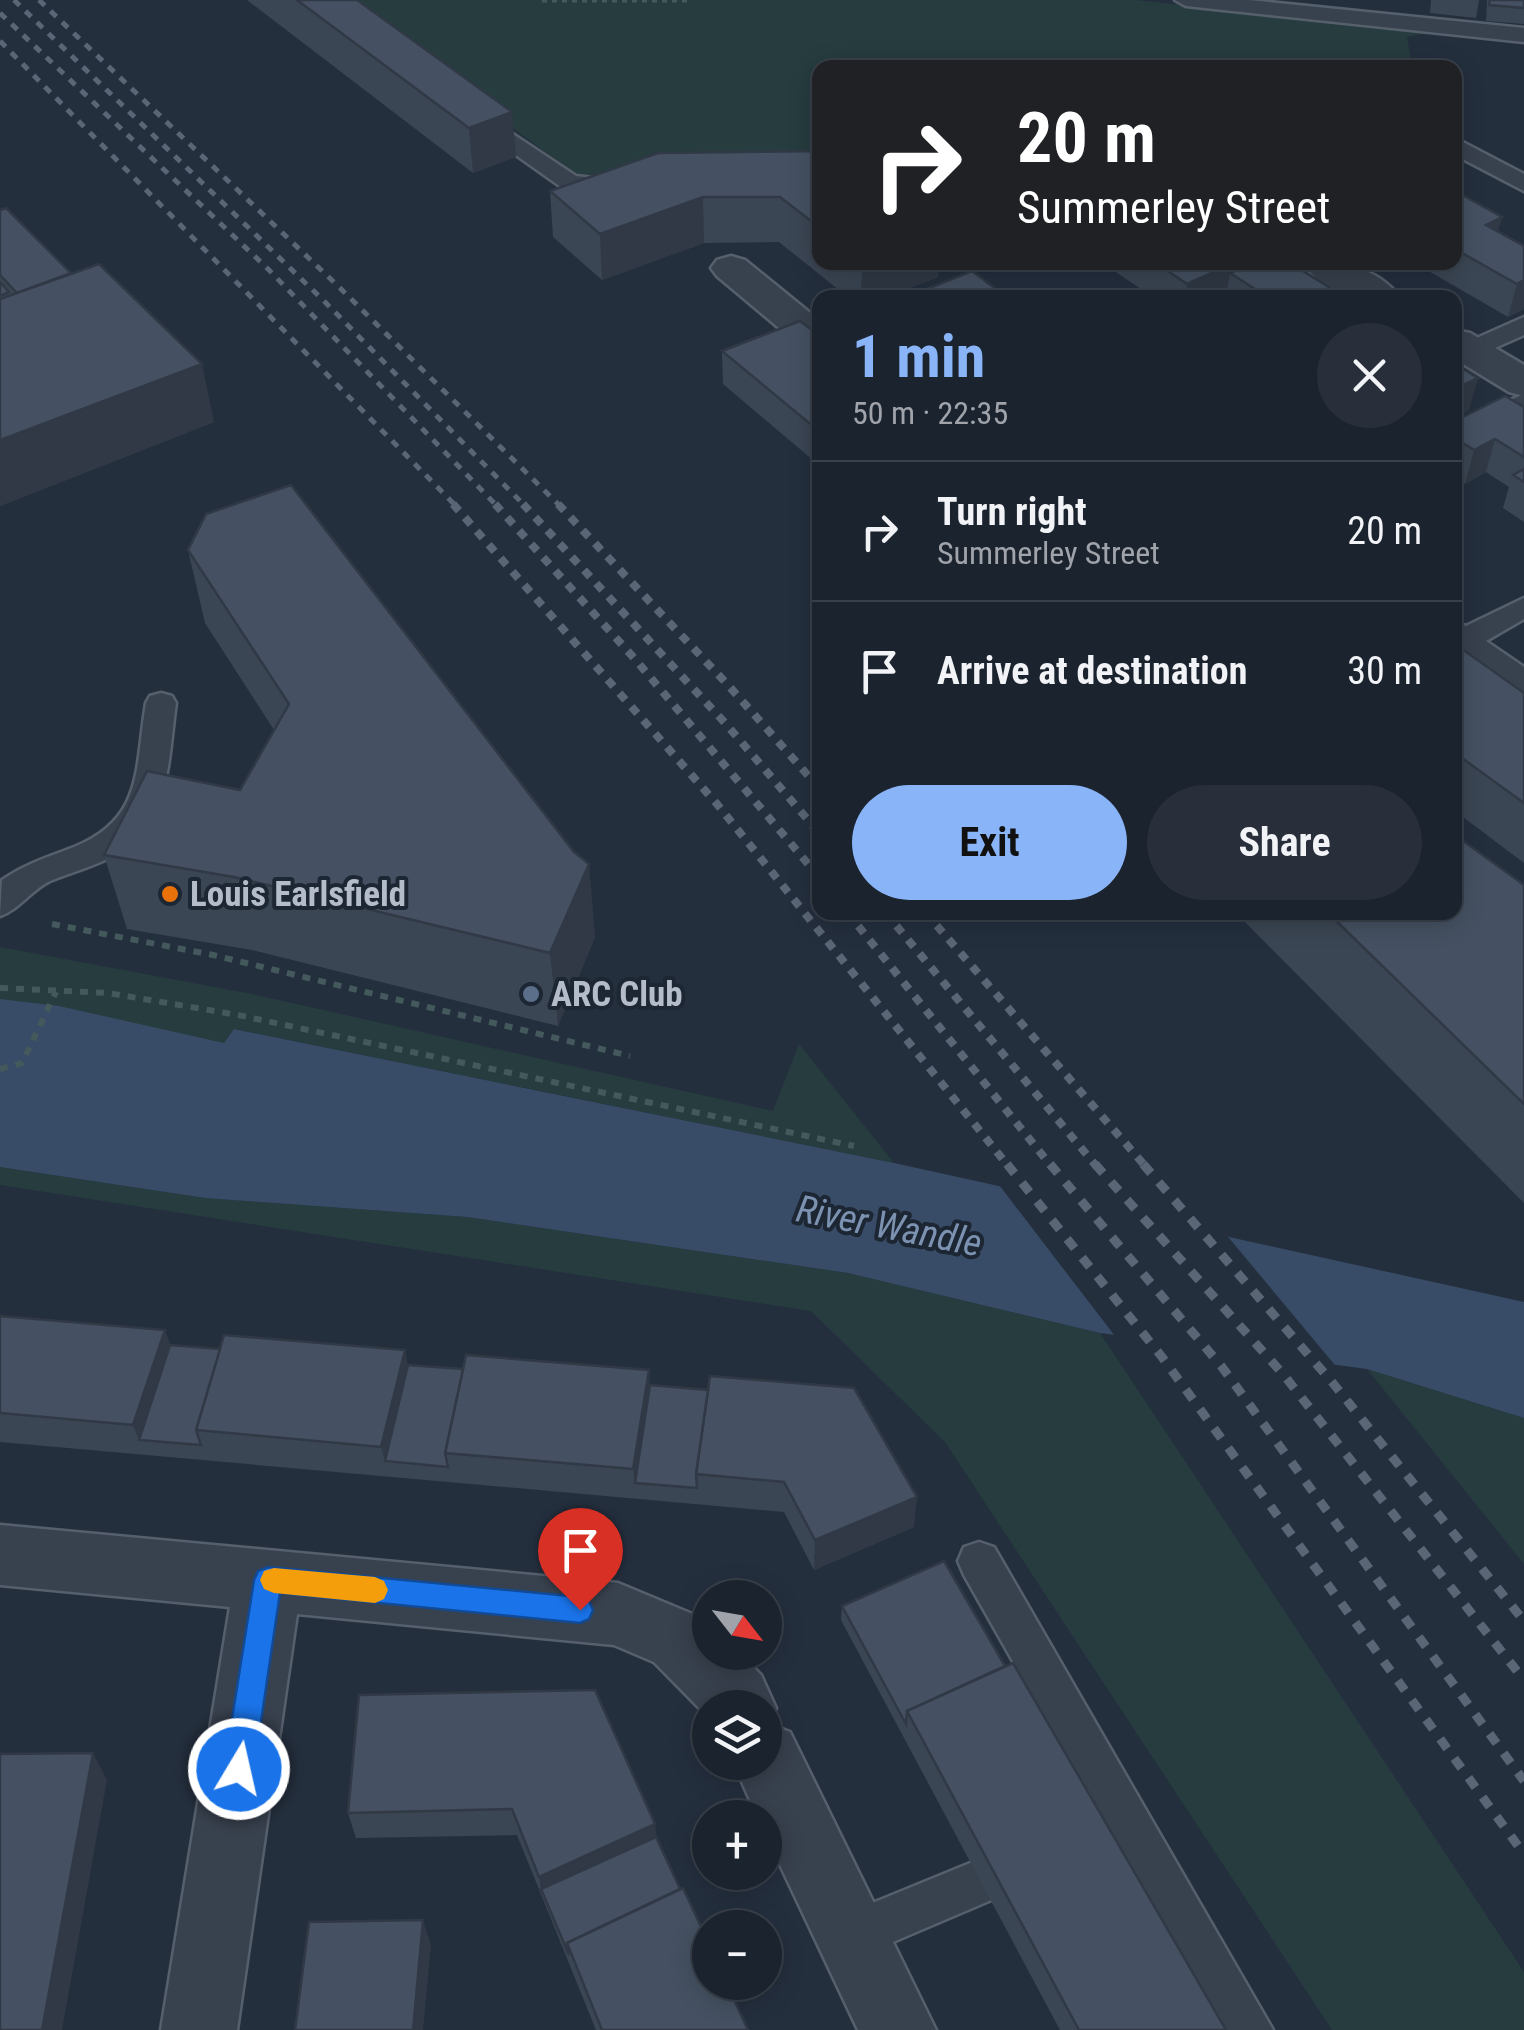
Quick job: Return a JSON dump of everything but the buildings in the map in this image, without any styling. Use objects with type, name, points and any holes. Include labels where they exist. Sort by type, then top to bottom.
[{"type":"street","points":[[731,268],[812,334]]},
{"type":"street","points":[[1334,270],[1367,290]]},
{"type":"street","points":[[1462,346],[1524,383]]},
{"type":"street","points":[[0,1555],[618,1614],[678,1640],[728,1690]]},
{"type":"street","points":[[198,2030],[268,1580]]},
{"type":"street","points":[[777,1780],[898,2030]]},
{"type":"lane","points":[[1186,0],[1524,34]]},
{"type":"lane","points":[[462,106],[570,182],[636,188]]},
{"type":"lane","points":[[1462,149],[1524,184]]},
{"type":"lane","points":[[1462,346],[1524,326]]},
{"type":"lane","points":[[1462,432],[1524,402]]},
{"type":"lane","points":[[1462,635],[1524,607]]},
{"type":"lane","points":[[1462,637],[1524,682]]},
{"type":"lane","points":[[0,904],[10,889],[29,874],[62,866],[111,846],[142,814],[161,704]]},
{"type":"lane","points":[[979,1561],[1105,1822],[1249,2030]]},
{"type":"lane","points":[[853,1935],[980,1882]]},
{"type":"path","points":[[542,0],[691,0]]},
{"type":"path","points":[[39,922],[213,955],[630,1056]]},
{"type":"path","points":[[0,988],[56,994],[108,993],[238,1015],[854,1146]]},
{"type":"path","points":[[0,1069],[22,1063],[56,994]]},
{"type":"green space","points":[[340,0],[1134,0],[1436,31],[1407,37],[1411,60],[812,60],[812,179],[687,183],[579,177]]},
{"type":"green space","points":[[0,947],[252,994],[773,1111],[799,1044],[894,1163],[235,1029],[225,1044],[87,1013],[0,1091]]},
{"type":"green space","points":[[0,1167],[205,1198],[467,1217],[848,1273],[1100,1333],[1524,1972],[1524,2030],[1332,2030],[945,1442],[811,1311],[0,1185]]},
{"type":"green space","points":[[1367,1369],[1524,1418],[1524,1564]]},
{"type":"water","name":"River Wandle","points":[[0,999],[59,1006],[224,1043],[234,1029],[894,1163],[1524,1302],[1524,1418],[1367,1369],[1100,1333],[848,1273],[467,1217],[205,1198],[0,1167]]},
{"type":"pier","points":[[996,1181],[1224,1232],[1339,1370],[1118,1340]]},
{"type":"railway","points":[[14,0],[326,303],[525,506]]},
{"type":"railway","points":[[39,0],[340,288],[558,504]]},
{"type":"railway","points":[[0,13],[268,269],[497,506]]},
{"type":"railway","points":[[0,41],[456,506]]},
{"type":"railway","points":[[453,504],[717,804],[1009,1167]]},
{"type":"railway","points":[[495,504],[634,658],[812,869]]},
{"type":"railway","points":[[523,504],[726,724],[812,825]]},
{"type":"railway","points":[[558,504],[812,780]]},
{"type":"railway","points":[[853,920],[1052,1167]]},
{"type":"railway","points":[[892,920],[1097,1167]]},
{"type":"railway","points":[[932,920],[1146,1167]]},
{"type":"railway","points":[[1007,1164],[1162,1357],[1524,1854]]},
{"type":"railway","points":[[1050,1164],[1222,1367],[1524,1781]]},
{"type":"railway","points":[[1095,1164],[1283,1374],[1524,1680]]},
{"type":"railway","points":[[1143,1164],[1332,1382],[1524,1621]]},
{"type":"slow traffic","points":[[274,1580],[375,1590]]},
{"type":"place","name":"Louis Earlsfield","points":[[170,894]]},
{"type":"place","name":"ARC Club","points":[[531,994]]},
{"type":"route","points":[[239,1769],[268,1580],[580,1610]]}]
